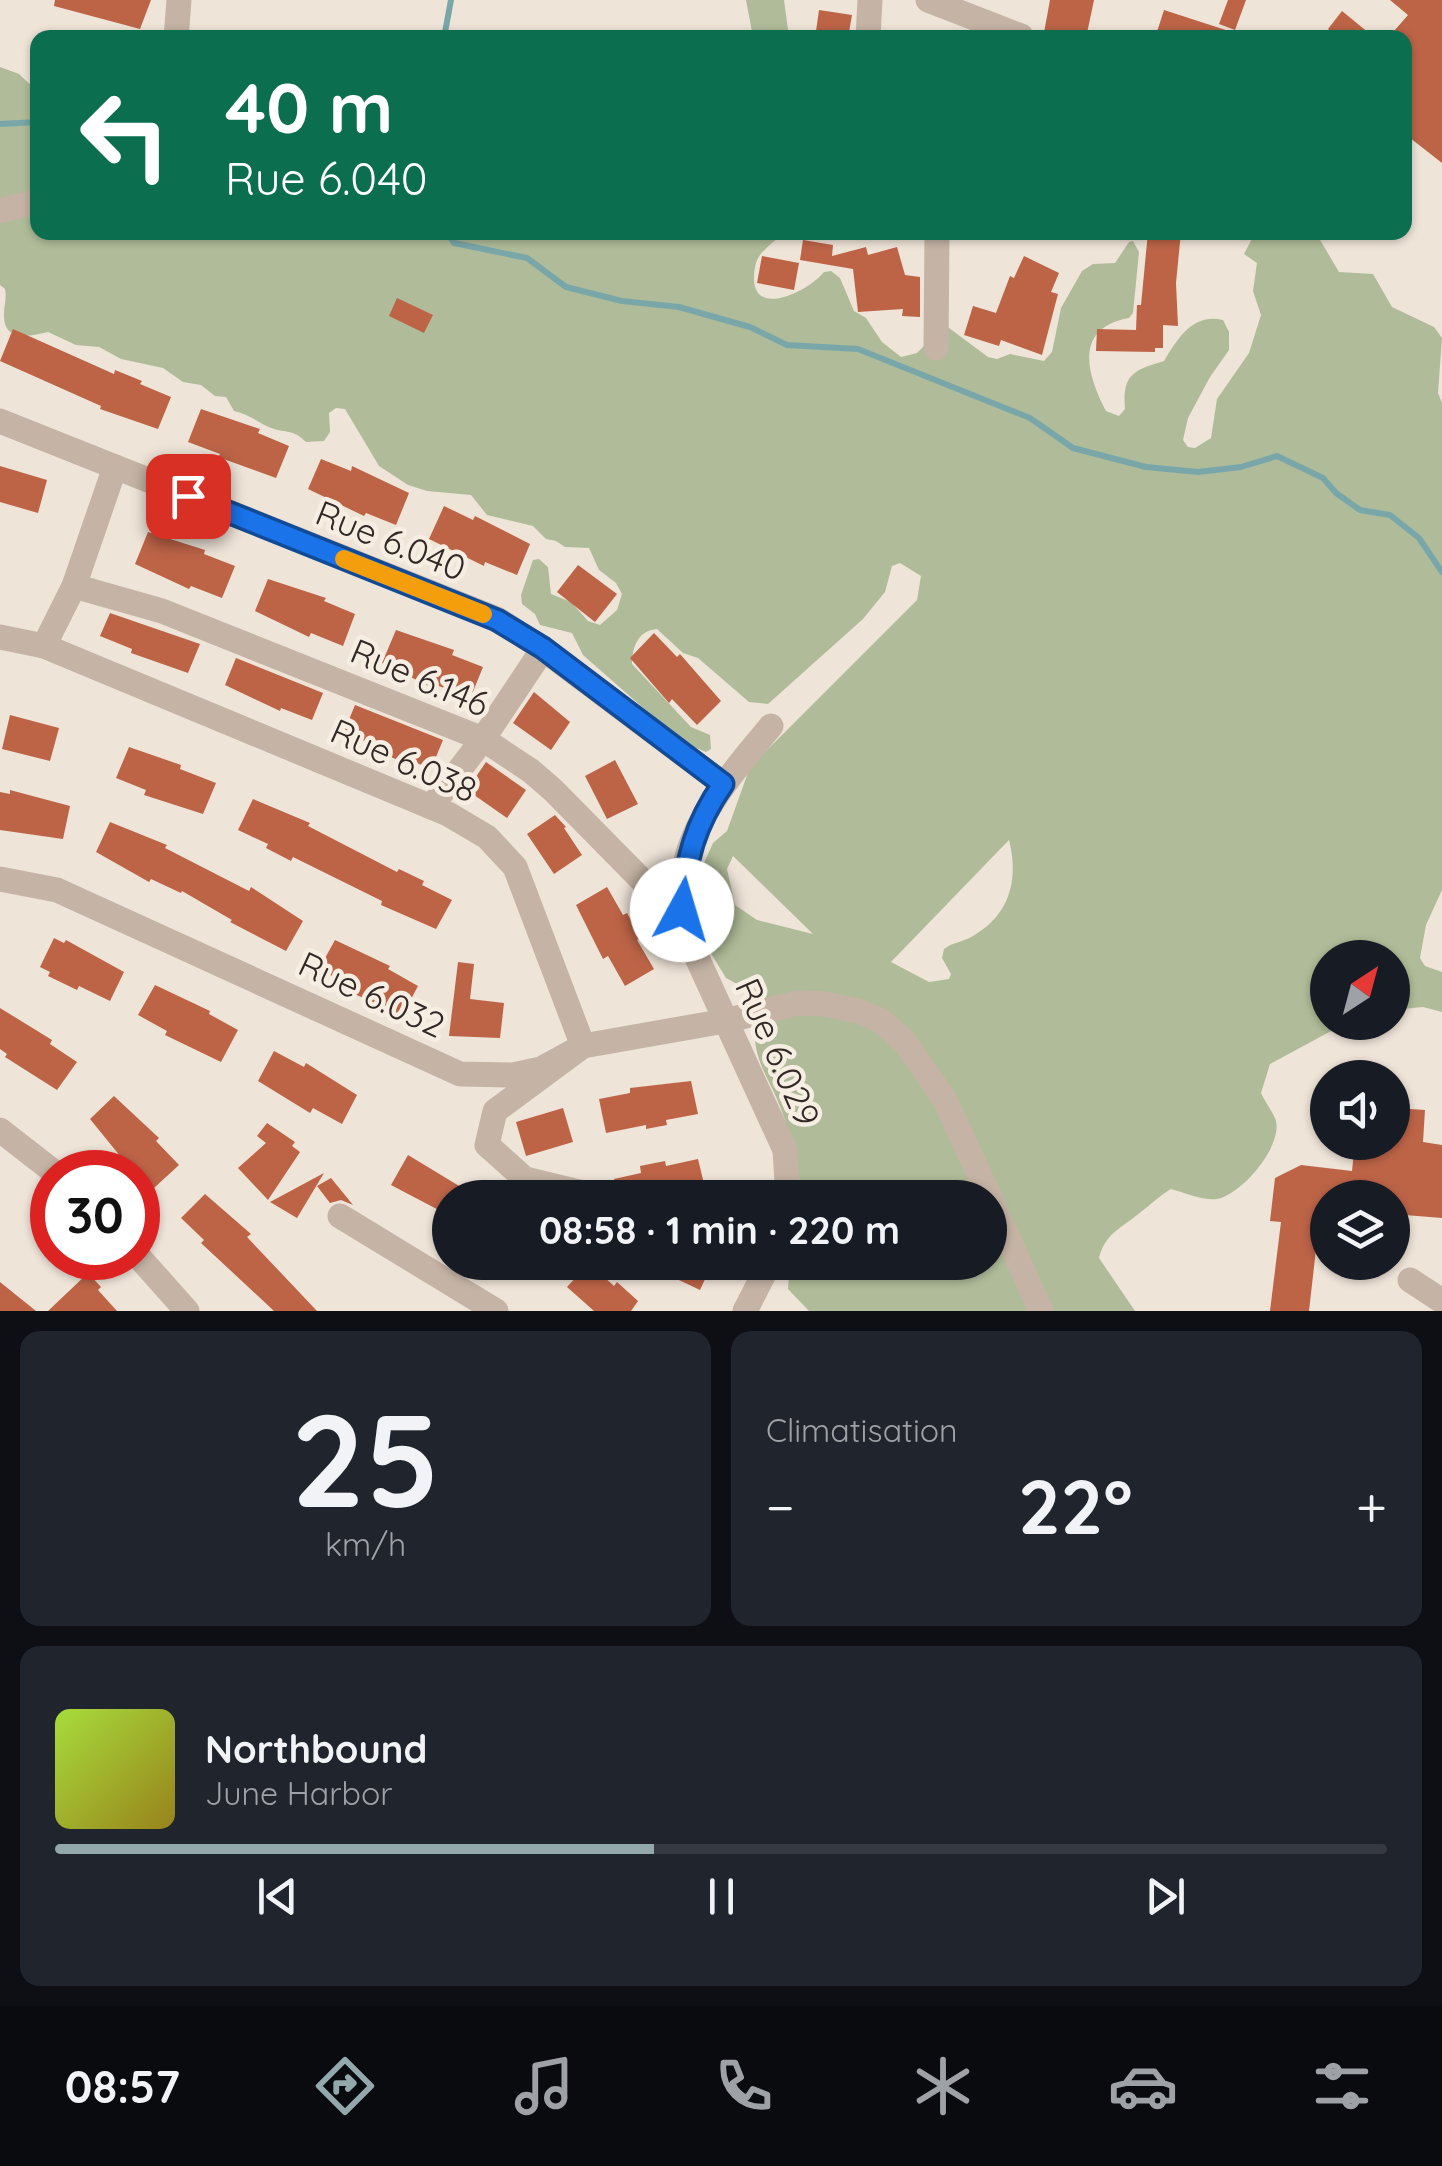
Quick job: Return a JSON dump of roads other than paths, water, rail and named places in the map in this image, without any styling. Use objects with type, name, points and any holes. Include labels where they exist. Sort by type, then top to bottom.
[{"type":"street","points":[[177,30],[180,0]]},
{"type":"street","points":[[868,30],[870,0]]},
{"type":"street","points":[[928,0],[1005,30]]},
{"type":"street","points":[[0,210],[30,203]]},
{"type":"street","points":[[936,348],[938,240]]},
{"type":"street","name":"Rue 6.040","points":[[0,421],[497,620],[543,648],[723,784]]},
{"type":"street","points":[[44,646],[74,586],[115,467]]},
{"type":"street","name":"Rue 6.146","points":[[74,586],[162,611],[482,739],[553,790],[684,923]]},
{"type":"street","name":"Rue 6.038","points":[[0,637],[44,646],[431,807],[487,837],[515,867],[584,1046]]},
{"type":"street","points":[[431,807],[543,648]]},
{"type":"street","name":"Rue 6.029","points":[[771,726],[723,784],[693,836],[685,866],[684,923],[785,1150],[787,1180]]},
{"type":"street","name":"Rue 6.032","points":[[0,879],[57,890],[460,1074],[486,1077],[540,1069],[584,1046],[725,1021],[798,1003],[826,1004],[880,1020],[905,1042],[946,1100],[982,1180]]},
{"type":"street","points":[[528,1180],[487,1145],[495,1111],[584,1046]]},
{"type":"street","points":[[0,1130],[30,1151]]},
{"type":"street","points":[[340,1216],[496,1311]]},
{"type":"street","name":"Rue 6.032","points":[[1007,1236],[1041,1311]]},
{"type":"street","points":[[159,1280],[187,1311]]},
{"type":"street","points":[[745,1311],[761,1280]]},
{"type":"street","points":[[1410,1280],[1442,1301]]},
{"type":"waterway","points":[[445,30],[451,0]]},
{"type":"waterway","points":[[0,124],[30,122]]},
{"type":"waterway","points":[[452,240],[527,258],[566,287],[622,301],[679,307],[750,327],[787,345],[858,349],[1030,418],[1073,448],[1146,467],[1198,472],[1241,467],[1277,456],[1323,478],[1360,510],[1390,515],[1419,538],[1442,572]]}]
